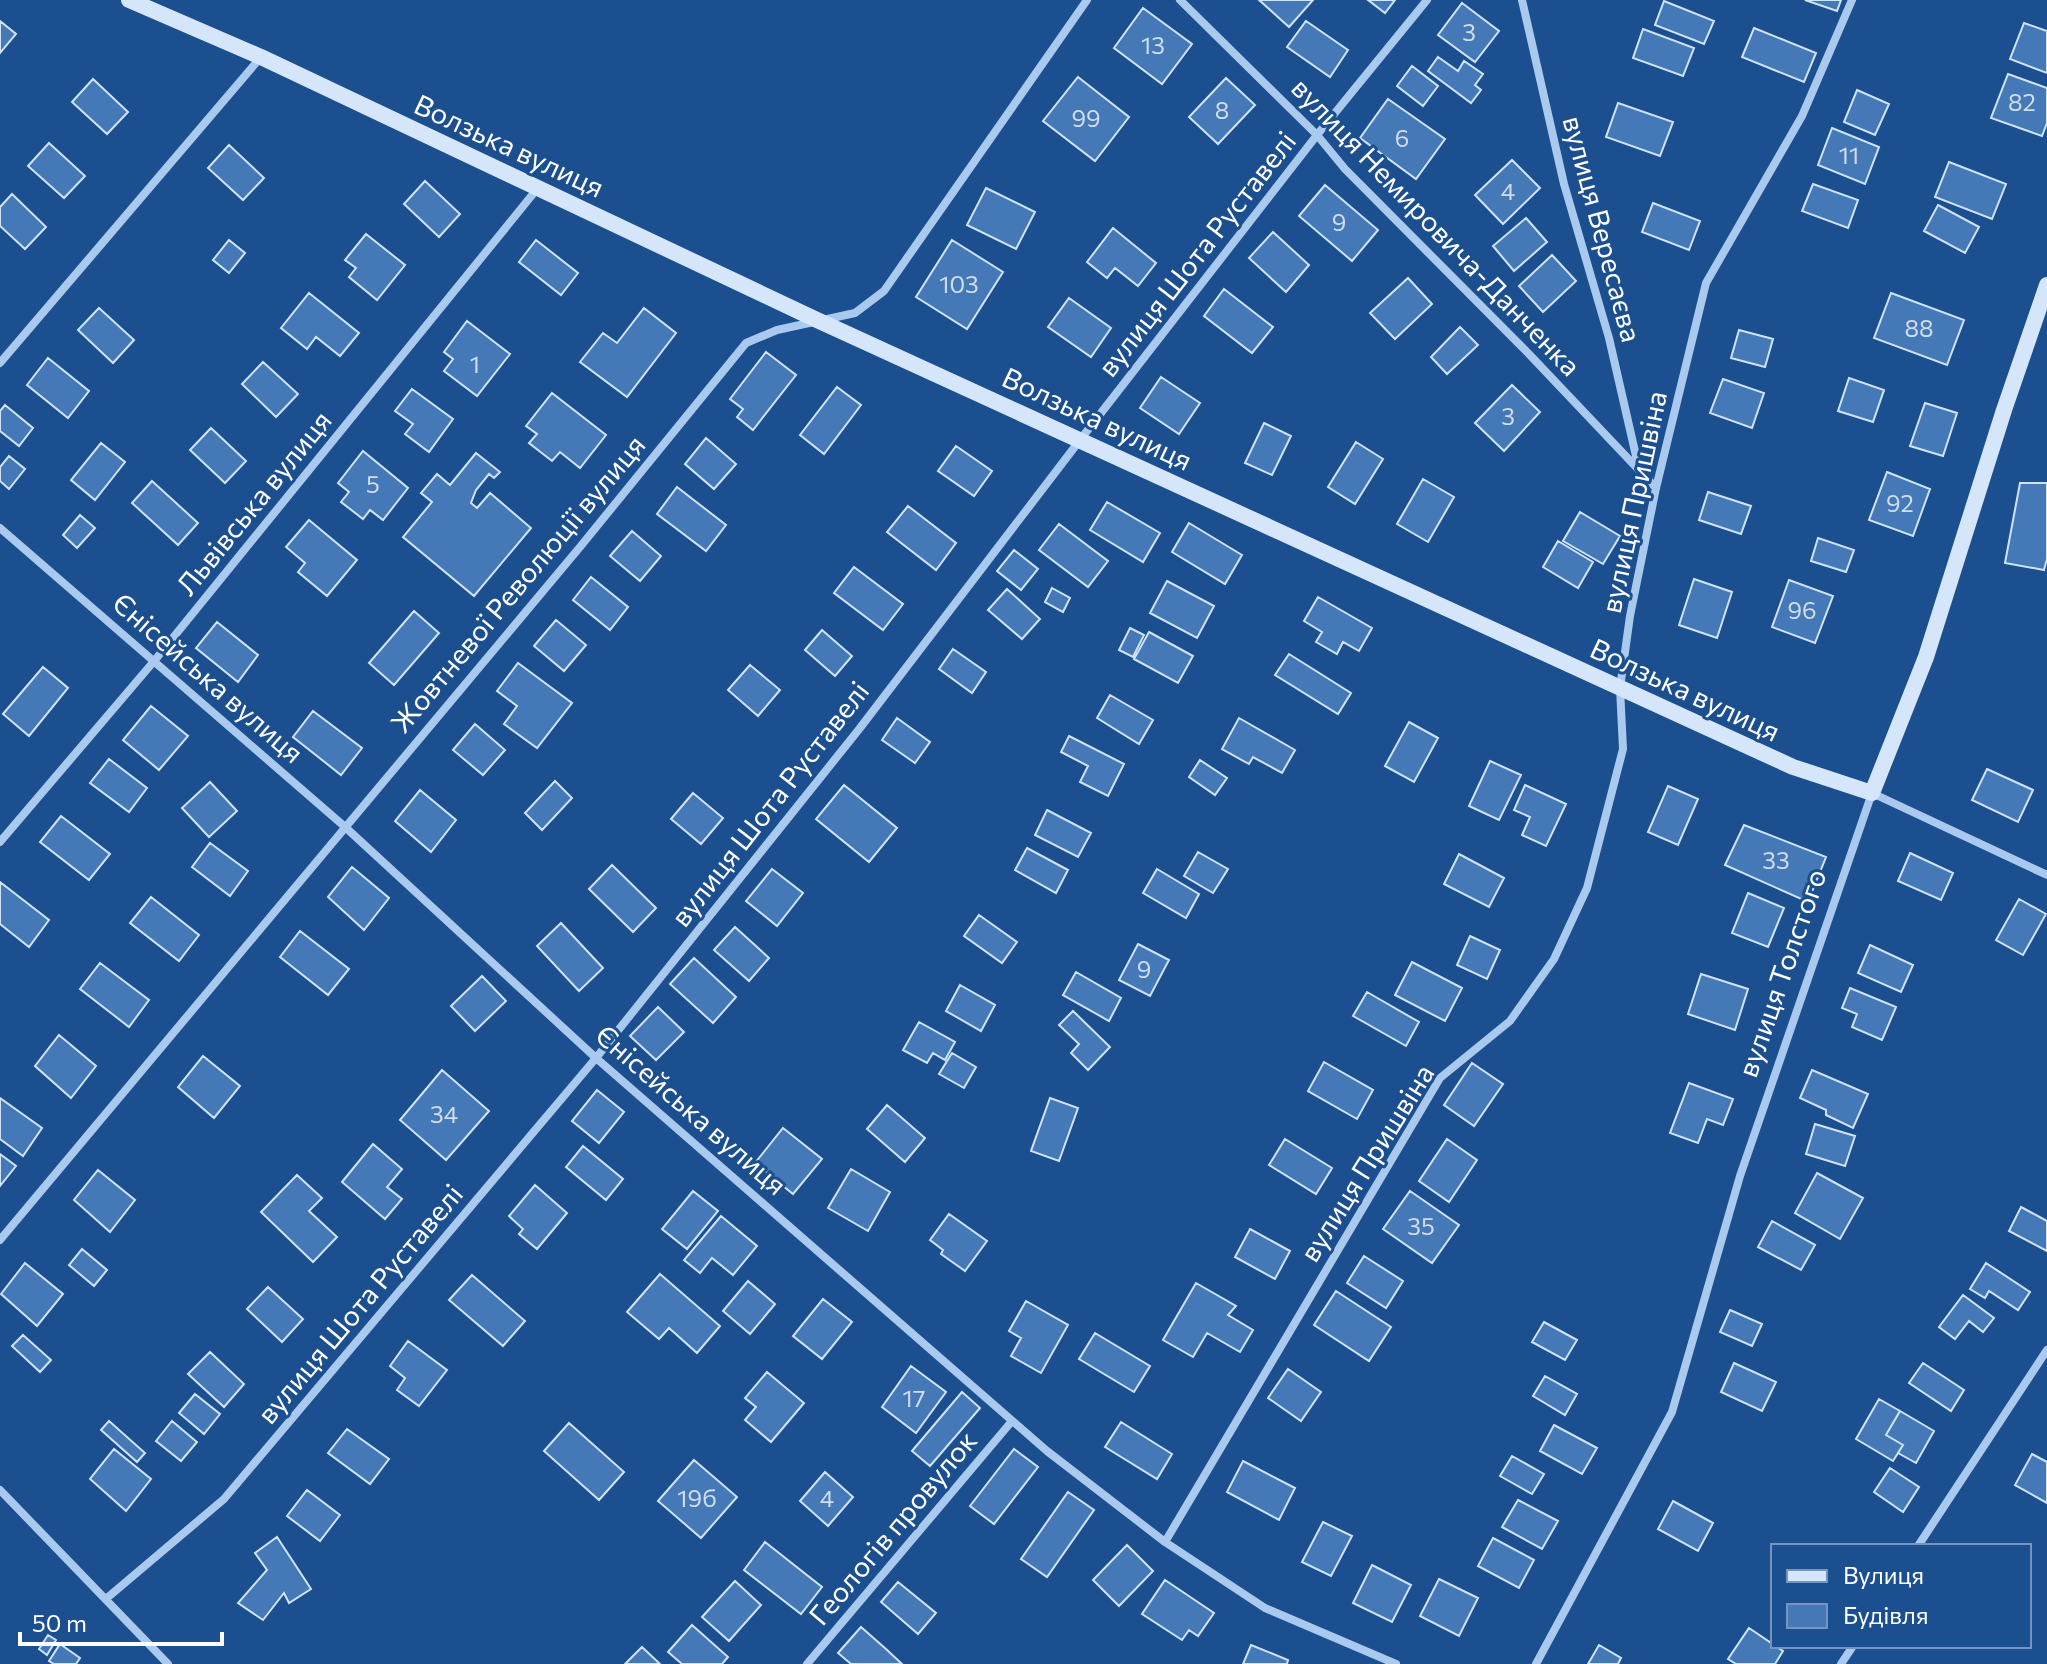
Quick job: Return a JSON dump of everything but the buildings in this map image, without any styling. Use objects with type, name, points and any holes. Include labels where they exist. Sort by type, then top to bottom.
[{"type":"street","name":"Волзька вулиця","points":[[129,0],[261,57],[817,320],[1793,767],[1872,793],[2047,875]]},
{"type":"street","name":"Жовтневої Революції вулиця","points":[[0,1240],[580,547],[746,343],[777,330],[855,313],[884,291],[1087,0]]},
{"type":"street","name":"вулиця Немировича-Данченка","points":[[1180,0],[1317,135],[1345,169],[1528,353],[1656,488]]},
{"type":"street","name":"вулиця Шота Руставелі","points":[[107,1598],[224,1499],[596,1058],[860,728],[1317,135],[1427,0]]},
{"type":"street","name":"вулиця Вересаєва","points":[[1522,0],[1564,184],[1609,338],[1639,470]]},
{"type":"street","name":"вулиця Пришвіна","points":[[1165,1542],[1440,1078],[1510,1021],[1554,959],[1587,888],[1623,749],[1620,688],[1630,616],[1656,488],[1706,283],[1802,116],[1852,0]]},
{"type":"street","points":[[0,363],[261,57]]},
{"type":"street","name":"Львівська вулиця","points":[[0,842],[155,660],[537,189]]},
{"type":"street","name":"вулиця Толстого","points":[[1536,1664],[1672,1412],[1740,1176],[1872,793],[1926,657],[2047,285]]},
{"type":"street","name":"Єнісейська вулиця","points":[[0,528],[344,826],[596,1058],[1047,1451],[1165,1542],[1265,1608],[1396,1664]]},
{"type":"street","points":[[1919,1544],[2047,1350]]},
{"type":"street","name":"Геологів провулок","points":[[807,1664],[1012,1421]]},
{"type":"street","points":[[0,1490],[168,1664]]}]
